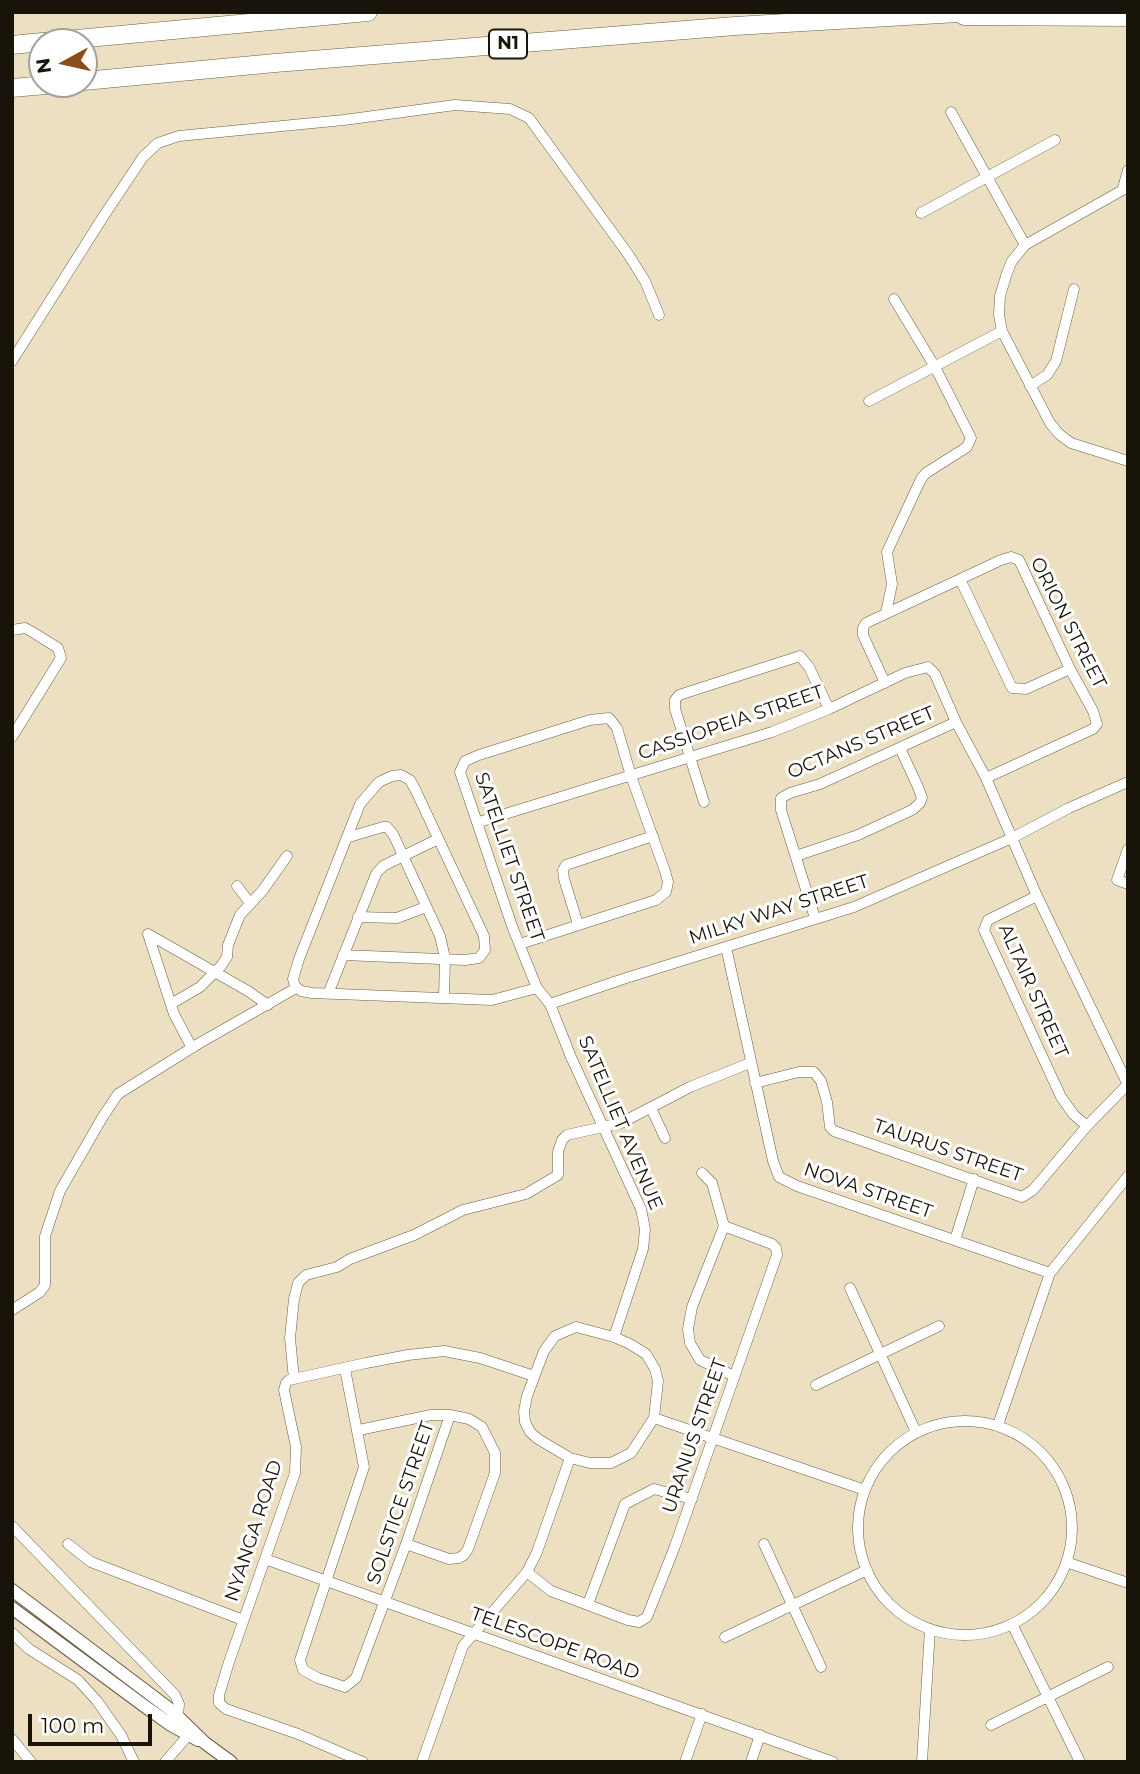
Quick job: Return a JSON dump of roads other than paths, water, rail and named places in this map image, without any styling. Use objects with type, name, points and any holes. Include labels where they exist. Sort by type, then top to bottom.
[{"type":"highway","points":[[98,37],[368,12]]},
{"type":"highway","name":"N1","points":[[98,80],[681,30],[975,12]]},
{"type":"highway","points":[[933,15],[1128,17]]},
{"type":"main road","points":[[12,1590],[178,1716],[190,1732]]},
{"type":"main road","points":[[12,1608],[143,1705],[190,1732],[231,1762]]},
{"type":"street","points":[[12,361],[103,217],[143,158],[158,143],[179,136],[344,120],[455,105],[510,108],[536,125],[628,254],[645,281],[659,315]]},
{"type":"street","points":[[951,112],[1025,245]]},
{"type":"street","points":[[921,213],[1055,140]]},
{"type":"street","points":[[1128,170],[1126,187],[1025,245],[1012,261],[999,306],[1002,331],[1050,423],[1065,439],[1128,461]]},
{"type":"street","points":[[1030,386],[1046,375],[1056,361],[1074,289]]},
{"type":"street","points":[[886,613],[892,584],[887,560],[891,541],[923,475],[967,447],[971,440],[935,367],[894,299]]},
{"type":"street","points":[[869,401],[1002,331]]},
{"type":"street","name":"ORION STREET","points":[[885,683],[862,632],[866,623],[1001,560],[1009,557],[1017,559],[1022,564],[1070,669],[1093,710],[1096,726],[986,778]]},
{"type":"street","points":[[960,579],[1012,688],[1026,689],[1070,669]]},
{"type":"street","points":[[12,630],[25,628],[34,633],[58,648],[61,658],[12,737]]},
{"type":"street","points":[[704,802],[674,704],[679,695],[800,656],[810,667],[829,709]]},
{"type":"street","name":"CASSIOPEIA STREET","points":[[479,822],[772,732],[919,668],[928,667],[986,778],[1037,896],[1127,1085]]},
{"type":"street","name":"SATELLIET STREET","points":[[550,1004],[537,988],[520,944],[479,822],[460,776],[460,768],[466,761],[590,720],[607,718],[615,724],[631,776]]},
{"type":"street","name":"OCTANS STREET","points":[[815,918],[781,810],[782,797],[820,784],[956,722]]},
{"type":"street","points":[[796,856],[858,835],[919,805],[922,798],[900,748]]},
{"type":"street","points":[[343,955],[465,960],[484,954],[484,936],[412,782],[407,777],[396,775],[379,782],[360,804],[299,959],[293,979],[296,988],[304,992],[328,994],[492,1000],[537,988]]},
{"type":"street","points":[[520,944],[661,898],[666,892],[668,882],[631,776]]},
{"type":"street","name":"MILKY WAY STREET","points":[[550,1004],[854,907],[1012,838],[1069,808],[1128,782]]},
{"type":"street","points":[[349,837],[377,827],[387,827],[393,834],[440,936],[445,958],[444,998]]},
{"type":"street","points":[[578,924],[564,879],[563,870],[566,865],[653,836]]},
{"type":"street","points":[[328,994],[376,874],[383,866],[438,839]]},
{"type":"street","points":[[1128,849],[1117,880],[1128,884]]},
{"type":"street","points":[[171,1004],[200,987],[216,973],[227,957],[235,924],[287,856]]},
{"type":"street","points":[[237,886],[250,903]]},
{"type":"street","name":"ALTAIR STREET","points":[[1037,896],[988,920],[984,930],[1065,1105],[1087,1126]]},
{"type":"street","points":[[358,917],[397,918],[426,907]]},
{"type":"street","points":[[192,1048],[174,1014],[148,934],[268,1005]]},
{"type":"street","name":"NOVA STREET","points":[[726,947],[750,1063],[779,1177],[797,1186],[1050,1273]]},
{"type":"street","points":[[12,1310],[40,1292],[45,1285],[45,1236],[60,1191],[118,1094],[296,988]]},
{"type":"street","name":"SATELLIET AVENUE","points":[[550,1004],[641,1209],[645,1228],[643,1250],[614,1337]]},
{"type":"street","points":[[603,1126],[621,1123],[726,1071],[750,1063]]},
{"type":"street","name":"TAURUS STREET","points":[[755,1083],[799,1072],[814,1072],[821,1081],[832,1129],[1020,1197],[1028,1195],[1087,1126],[1127,1085]]},
{"type":"street","points":[[651,1108],[666,1138]]},
{"type":"street","name":"NYANGA ROAD","points":[[363,1762],[220,1705],[219,1695],[243,1619],[295,1473],[296,1447],[284,1390],[287,1382],[294,1379],[290,1338],[294,1299],[301,1279],[414,1235],[463,1210],[526,1194],[558,1175],[558,1152],[564,1137],[603,1126]]},
{"type":"street","points":[[702,1173],[712,1183],[724,1226],[692,1307],[688,1329],[690,1343],[700,1360],[734,1376]]},
{"type":"street","points":[[998,1425],[1050,1273],[1128,1176]]},
{"type":"street","points":[[954,1240],[974,1180]]},
{"type":"street","name":"URANUS STREET","points":[[527,1573],[551,1591],[628,1620],[639,1622],[645,1619],[661,1585],[777,1254],[772,1244],[724,1226]]},
{"type":"street","points":[[850,1288],[916,1432]]},
{"type":"street","points":[[816,1385],[939,1326]]},
{"type":"street","points":[[576,1328],[614,1337],[642,1351],[653,1363],[658,1381],[654,1418],[636,1447],[618,1461],[601,1464],[570,1458],[548,1447],[527,1427],[524,1410],[534,1376],[544,1350],[559,1333],[576,1328]]},
{"type":"street","points":[[294,1379],[408,1355],[444,1351],[480,1358],[534,1376]]},
{"type":"street","points":[[327,1581],[364,1467],[359,1430],[345,1369]]},
{"type":"street","points":[[359,1430],[431,1416],[450,1415],[476,1423],[487,1436],[497,1460],[468,1549],[459,1558],[443,1557],[406,1544]]},
{"type":"street","name":"SOLSTICE STREET","points":[[327,1581],[300,1663],[307,1673],[345,1687],[356,1678],[450,1415]]},
{"type":"street","points":[[654,1418],[865,1490]]},
{"type":"street","points":[[956,1420],[998,1425],[1032,1444],[1057,1474],[1070,1511],[1071,1537],[1066,1562],[1045,1599],[1012,1624],[992,1632],[971,1635],[930,1629],[892,1606],[877,1589],[867,1570],[858,1538],[860,1505],[865,1490],[873,1472],[885,1456],[916,1432],[956,1420]]},
{"type":"street","points":[[422,1762],[458,1657],[473,1633],[527,1573],[570,1458]]},
{"type":"street","points":[[588,1604],[625,1504],[654,1489],[692,1499]]},
{"type":"street","points":[[12,1526],[174,1695],[179,1704],[178,1716]]},
{"type":"street","points":[[68,1544],[91,1562],[243,1619]]},
{"type":"street","points":[[764,1544],[821,1667]]},
{"type":"street","name":"TELESCOPE ROAD","points":[[265,1559],[702,1714],[818,1759],[833,1762]]},
{"type":"street","points":[[1066,1562],[1128,1583]]},
{"type":"street","points":[[725,1637],[867,1570]]},
{"type":"street","points":[[1012,1624],[1080,1762]]},
{"type":"street","points":[[922,1762],[930,1629]]},
{"type":"street","points":[[12,1633],[29,1649],[78,1680],[121,1735],[134,1762]]},
{"type":"street","points":[[991,1725],[1108,1667]]},
{"type":"street","points":[[685,1762],[702,1714]]},
{"type":"street","points":[[165,1762],[190,1732]]},
{"type":"street","points":[[751,1762],[760,1735]]},
{"type":"street","points":[[14,1744],[31,1762]]}]
